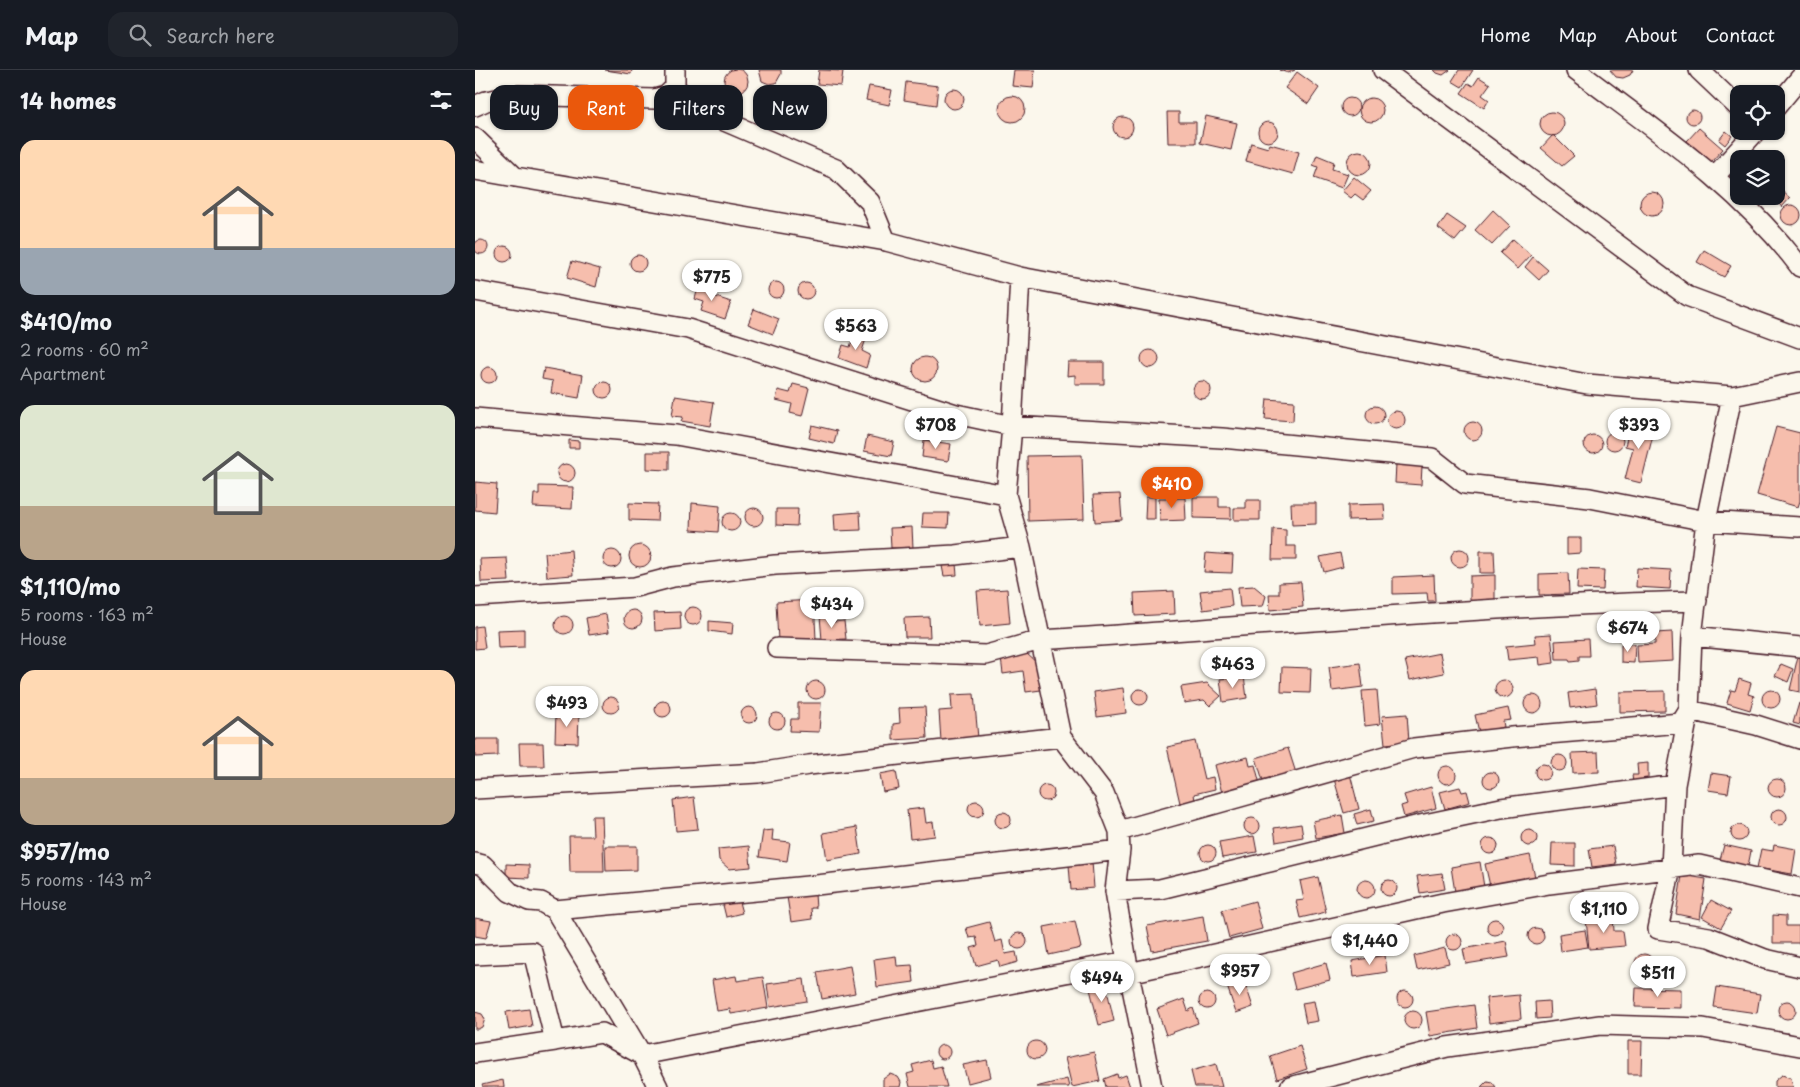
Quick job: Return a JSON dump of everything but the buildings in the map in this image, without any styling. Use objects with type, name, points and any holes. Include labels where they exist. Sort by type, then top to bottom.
[{"type":"street","points":[[1383,70],[1687,296],[1800,338]]},
{"type":"street","points":[[1576,70],[1715,176],[1782,242],[1800,267]]},
{"type":"street","points":[[1699,70],[1730,99]]},
{"type":"street","points":[[1785,96],[1800,78]]},
{"type":"street","points":[[475,106],[486,101],[518,96],[654,99],[667,96],[675,79]]},
{"type":"street","points":[[675,79],[692,104],[708,114],[835,169],[870,202],[886,241]]},
{"type":"street","points":[[475,138],[515,177]]},
{"type":"street","points":[[1715,176],[1748,140]]},
{"type":"street","points":[[475,170],[886,241],[1020,278],[1587,384],[1732,396],[1800,382]]},
{"type":"street","points":[[1020,278],[1012,426],[1006,495],[1021,547],[1061,737],[1104,793],[1119,831],[1120,850],[1115,891],[1151,1087]]},
{"type":"street","points":[[475,291],[688,329],[956,414],[1012,426],[1222,438],[1432,458],[1465,484],[1590,498],[1706,521],[1800,527]]},
{"type":"street","points":[[1732,396],[1706,521],[1693,636],[1689,710],[1675,785],[1671,868],[1658,929],[1709,937],[1765,959],[1800,967]]},
{"type":"street","points":[[475,418],[676,435],[1006,495]]},
{"type":"street","points":[[475,597],[635,586],[673,577],[775,565],[955,554],[1021,547]]},
{"type":"street","points":[[777,648],[986,656],[1041,640],[1613,603],[1697,601]]},
{"type":"street","points":[[1693,636],[1800,647]]},
{"type":"street","points":[[1689,710],[1756,725],[1800,739]]},
{"type":"street","points":[[1119,831],[1414,748],[1512,737],[1681,724],[1689,710]]},
{"type":"street","points":[[475,789],[758,773],[809,765],[1061,737]]},
{"type":"street","points":[[1115,891],[1160,889],[1420,825],[1501,808],[1675,785]]},
{"type":"street","points":[[555,910],[808,886],[1120,850]]},
{"type":"street","points":[[475,863],[483,865],[510,892],[529,902],[541,902],[555,910],[642,1055],[658,1087]]},
{"type":"street","points":[[475,1053],[602,1033],[642,1055],[1128,968],[1443,902],[1549,884],[1671,868],[1699,865],[1800,888]]},
{"type":"street","points":[[475,956],[533,952],[555,1041]]},
{"type":"street","points":[[1290,1087],[1447,1047],[1600,1025],[1703,1028],[1800,1046]]}]
